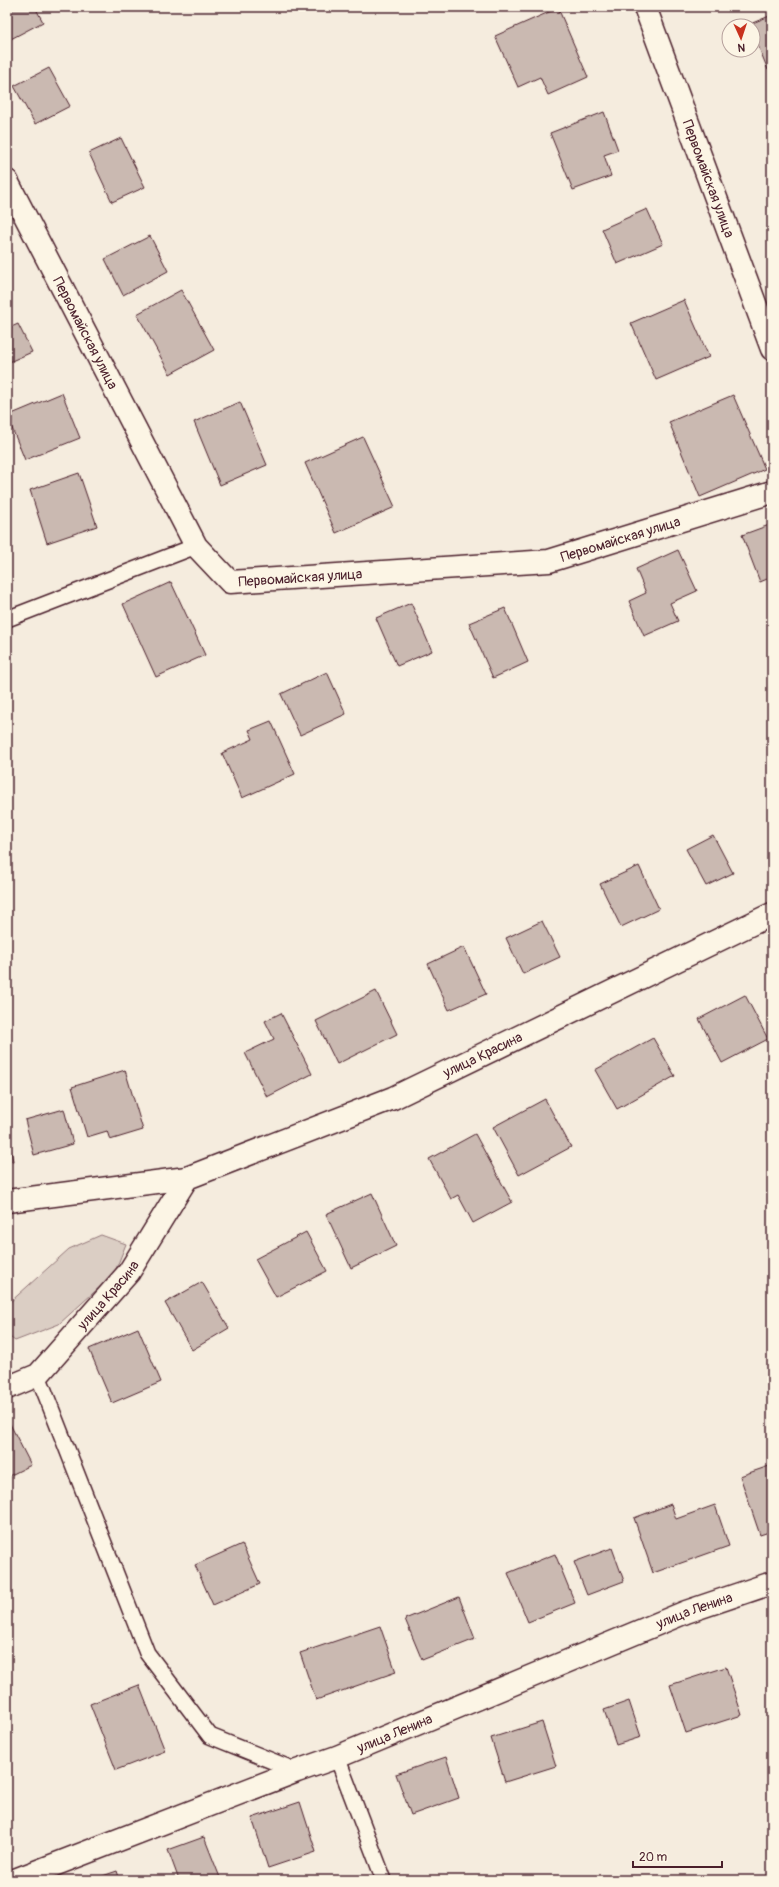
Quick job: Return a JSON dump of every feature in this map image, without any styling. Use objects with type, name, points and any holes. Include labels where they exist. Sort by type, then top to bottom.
[{"type":"street","name":"Первомайская улица","points":[[645,7],[772,349]]},
{"type":"street","name":"Первомайская улица","points":[[7,181],[196,546],[230,582],[549,561],[772,492]]},
{"type":"street","name":"улица Красина","points":[[7,1201],[187,1178],[393,1098],[772,914]]},
{"type":"street","name":"улица Красина","points":[[7,1388],[38,1375],[129,1272],[187,1178]]},
{"type":"street","name":"улица Ленина","points":[[15,1880],[297,1770],[337,1757],[686,1612],[772,1583]]},
{"type":"lane","points":[[7,619],[196,546]]},
{"type":"lane","points":[[38,1375],[146,1653],[210,1736],[297,1770]]},
{"type":"lane","points":[[337,1757],[384,1880]]},
{"type":"shaded area","points":[[101,1235],[126,1244],[114,1274],[59,1324],[15,1341],[7,1335],[8,1304],[69,1249]]},
{"type":"building","points":[[7,7],[35,7],[43,22],[7,41]]},
{"type":"building","points":[[558,8],[588,77],[548,95],[540,77],[518,87],[495,36]]},
{"type":"building","points":[[772,15],[772,68],[768,70],[761,53],[761,20]]},
{"type":"building","points":[[49,68],[70,106],[35,124],[14,86]]},
{"type":"building","points":[[604,112],[618,150],[604,155],[611,176],[573,190],[550,133]]},
{"type":"building","points":[[121,138],[145,187],[112,202],[89,153]]},
{"type":"building","points":[[647,209],[663,244],[617,264],[602,229]]},
{"type":"building","points":[[150,236],[168,271],[123,295],[105,259]]},
{"type":"building","points":[[181,290],[214,350],[170,374],[137,314]]},
{"type":"building","points":[[684,300],[709,357],[656,380],[631,323]]},
{"type":"building","points":[[18,324],[32,352],[7,363],[7,329]]},
{"type":"building","points":[[62,393],[80,438],[25,460],[7,416]]},
{"type":"building","points":[[733,395],[765,469],[700,497],[669,422]]},
{"type":"building","points":[[240,402],[267,465],[220,485],[194,422]]},
{"type":"building","points":[[363,437],[395,507],[336,533],[305,463]]},
{"type":"building","points":[[79,473],[97,526],[47,543],[30,490]]},
{"type":"building","points":[[772,524],[772,577],[760,582],[742,535]]},
{"type":"building","points":[[678,550],[697,591],[670,603],[678,621],[644,636],[629,601],[646,593],[636,569]]},
{"type":"building","points":[[171,582],[205,655],[156,677],[123,604]]},
{"type":"building","points":[[411,603],[432,651],[397,666],[376,618]]},
{"type":"building","points":[[505,608],[528,662],[493,678],[469,623]]},
{"type":"building","points":[[327,672],[346,714],[300,735],[281,694]]},
{"type":"building","points":[[271,721],[295,774],[242,798],[222,753],[253,739],[249,730]]},
{"type":"building","points":[[713,835],[733,873],[706,886],[686,849]]},
{"type":"building","points":[[639,866],[659,909],[621,927],[600,884]]},
{"type":"building","points":[[542,921],[560,957],[523,974],[506,938]]},
{"type":"building","points":[[464,947],[486,994],[449,1010],[428,964]]},
{"type":"building","points":[[376,991],[397,1034],[337,1064],[316,1021]]},
{"type":"building","points":[[745,995],[768,1039],[722,1063],[699,1019]]},
{"type":"building","points":[[281,1013],[312,1074],[267,1097],[245,1053],[274,1039],[265,1021]]},
{"type":"building","points":[[653,1038],[675,1076],[617,1109],[595,1070]]},
{"type":"building","points":[[125,1070],[143,1130],[110,1140],[107,1131],[87,1137],[72,1087]]},
{"type":"building","points":[[545,1099],[571,1147],[519,1175],[493,1127]]},
{"type":"building","points":[[64,1109],[73,1144],[34,1155],[25,1120]]},
{"type":"building","points":[[7,1131],[13,1161],[7,1162]]},
{"type":"building","points":[[475,1134],[512,1202],[473,1223],[458,1195],[451,1199],[429,1159]]},
{"type":"building","points":[[372,1193],[396,1246],[351,1268],[326,1214]]},
{"type":"building","points":[[306,1232],[327,1271],[276,1297],[255,1259]]},
{"type":"building","points":[[202,1282],[229,1328],[192,1350],[165,1303]]},
{"type":"building","points":[[138,1328],[161,1382],[112,1403],[89,1349]]},
{"type":"building","points":[[10,1424],[31,1465],[7,1477],[7,1425]]},
{"type":"building","points":[[772,1465],[772,1531],[760,1535],[740,1476]]},
{"type":"building","points":[[671,1504],[676,1519],[715,1505],[729,1546],[653,1573],[634,1518]]},
{"type":"building","points":[[242,1544],[260,1584],[213,1605],[195,1565]]},
{"type":"building","points":[[612,1548],[624,1581],[587,1595],[574,1562]]},
{"type":"building","points":[[555,1554],[575,1603],[528,1622],[508,1573]]},
{"type":"building","points":[[459,1597],[475,1639],[422,1660],[405,1619]]},
{"type":"building","points":[[380,1626],[396,1672],[316,1700],[300,1653]]},
{"type":"building","points":[[726,1667],[742,1715],[686,1733],[670,1685]]},
{"type":"building","points":[[139,1685],[165,1751],[116,1770],[90,1704]]},
{"type":"building","points":[[629,1701],[641,1737],[616,1745],[604,1710]]},
{"type":"building","points":[[542,1722],[556,1766],[505,1782],[491,1738]]},
{"type":"building","points":[[446,1757],[459,1798],[411,1815],[396,1774]]},
{"type":"building","points":[[300,1802],[316,1852],[268,1868],[252,1818]]},
{"type":"building","points":[[204,1837],[221,1880],[179,1880],[168,1850]]},
{"type":"building","points":[[117,1871],[120,1880],[91,1880]]}]
